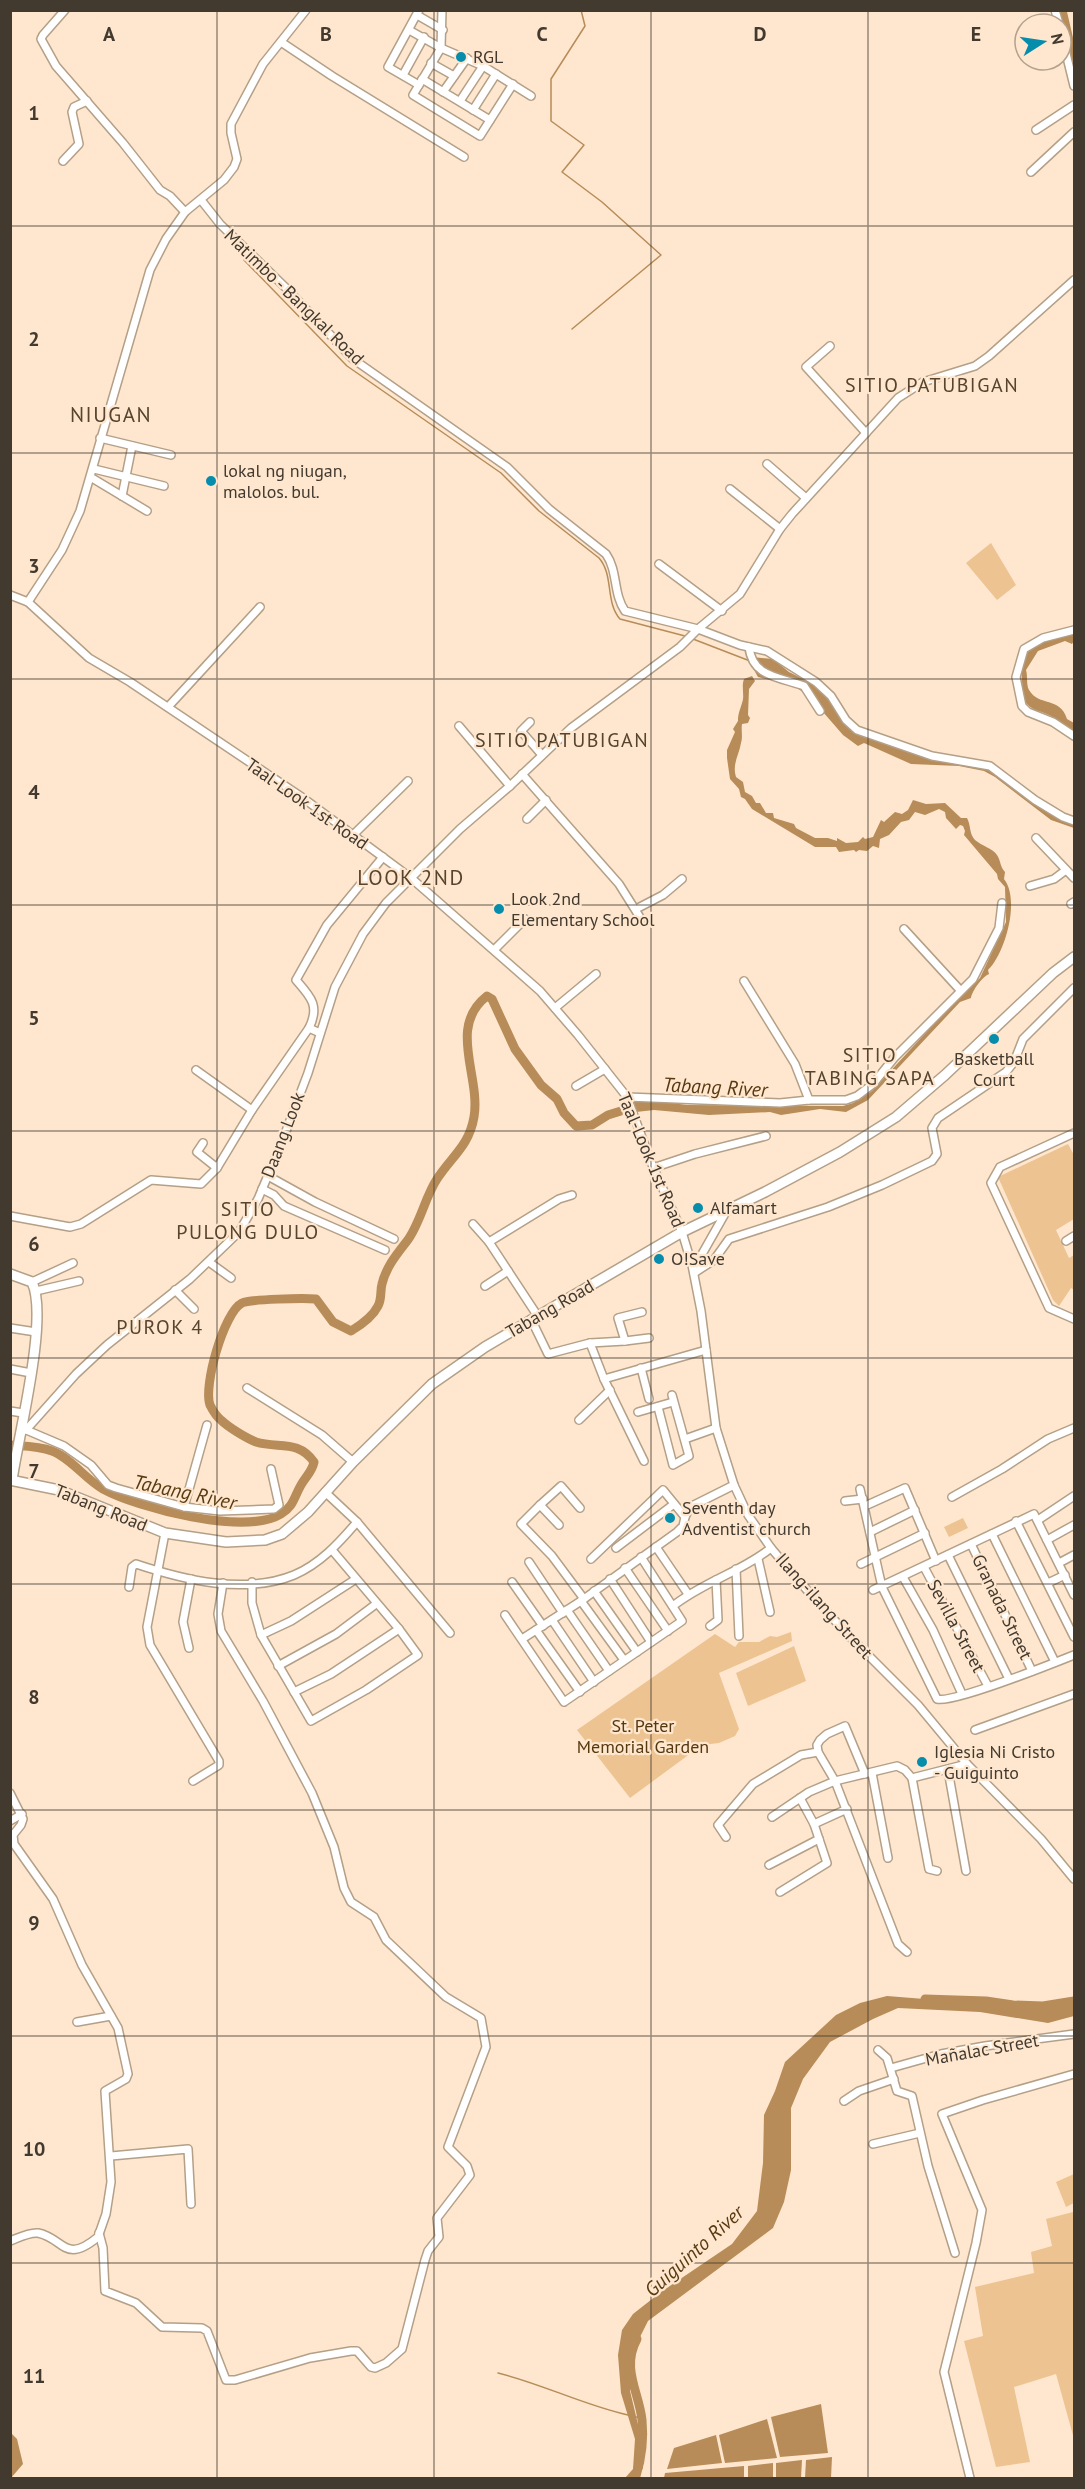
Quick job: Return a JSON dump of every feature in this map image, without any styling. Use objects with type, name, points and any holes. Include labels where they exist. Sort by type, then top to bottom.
[{"type":"main road","name":"Tabang Road","points":[[11,1480],[59,1490],[165,1533],[226,1542],[265,1539],[282,1534],[296,1524],[426,1388],[485,1347],[534,1317],[682,1232],[765,1192],[840,1152],[896,1117],[945,1075],[1053,973],[1074,957]]},
{"type":"main road","points":[[10,1274],[34,1287],[36,1332],[23,1413],[23,1429],[17,1442],[11,1480]]},
{"type":"street","points":[[64,10],[41,39],[56,66],[160,190],[170,196],[185,212]]},
{"type":"street","points":[[28,602],[62,550],[81,511],[92,478],[100,438],[109,418],[150,270],[166,239],[185,212],[224,180],[234,167],[237,159],[231,124],[263,64],[306,10]]},
{"type":"street","points":[[442,10],[441,48],[413,94],[480,136],[513,84]]},
{"type":"street","points":[[443,30],[418,13],[388,67],[443,92],[490,120]]},
{"type":"street","points":[[409,30],[441,48],[483,66],[531,96]]},
{"type":"street","points":[[403,75],[424,37]]},
{"type":"street","points":[[281,42],[464,157]]},
{"type":"street","points":[[443,92],[467,58]]},
{"type":"street","points":[[430,63],[454,76]]},
{"type":"street","points":[[460,101],[483,66]]},
{"type":"street","points":[[473,110],[496,74]]},
{"type":"street","points":[[63,161],[79,144],[72,112],[74,107],[87,101]]},
{"type":"street","points":[[1036,130],[1074,105]]},
{"type":"street","points":[[1031,172],[1074,132]]},
{"type":"street","name":"Matimbo - Bangkal Road","points":[[201,200],[220,224],[285,287],[353,359],[507,467],[549,509],[606,554],[613,563],[621,605],[625,611],[697,630]]},
{"type":"street","points":[[697,630],[740,594],[780,529],[898,398],[923,382],[975,366],[1074,280]]},
{"type":"street","points":[[830,346],[806,367],[866,433]]},
{"type":"street","points":[[100,438],[171,455]]},
{"type":"street","points":[[122,496],[132,446]]},
{"type":"street","points":[[767,464],[806,498]]},
{"type":"street","points":[[94,469],[164,486]]},
{"type":"street","points":[[92,478],[147,511]]},
{"type":"street","points":[[730,489],[780,529]]},
{"type":"street","points":[[659,564],[722,611]]},
{"type":"street","name":"Taal-Look 1st Road","points":[[10,595],[28,602],[89,658],[168,707],[303,798],[383,857],[495,949],[540,991],[629,1099],[653,1168],[682,1232],[693,1269]]},
{"type":"street","points":[[168,707],[260,608]]},
{"type":"street","points":[[697,630],[781,657],[816,682],[831,696],[846,720],[857,730],[932,756],[990,766],[1035,800],[1074,821]]},
{"type":"street","name":"Daang Look","points":[[23,1429],[91,1359],[209,1262],[239,1232],[268,1176],[308,1073],[335,987],[363,934],[386,903],[460,829],[510,786],[571,728],[680,647],[697,630]]},
{"type":"street","points":[[1074,630],[1043,638],[1024,649],[1016,677],[1022,706],[1028,712],[1053,722],[1074,736]]},
{"type":"street","points":[[749,648],[755,667],[765,673],[804,686],[820,711]]},
{"type":"street","points":[[530,722],[521,731],[542,755]]},
{"type":"street","points":[[459,726],[510,786]]},
{"type":"street","points":[[522,774],[619,884],[641,919]]},
{"type":"street","points":[[352,836],[408,781]]},
{"type":"street","points":[[527,819],[546,800]]},
{"type":"street","points":[[1036,838],[1074,878]]},
{"type":"street","points":[[10,1216],[70,1227],[81,1224],[151,1180],[201,1184],[217,1168],[252,1110],[309,1028],[314,1018],[314,1005],[296,981],[327,925],[383,857]]},
{"type":"street","points":[[1030,886],[1054,879],[1066,870]]},
{"type":"street","points":[[636,909],[663,895],[682,879]]},
{"type":"street","points":[[629,1099],[780,1103],[846,1100],[857,1096],[873,1084],[894,1058],[973,979],[999,928],[1002,903]]},
{"type":"street","points":[[495,949],[525,919]]},
{"type":"street","points":[[904,929],[960,990]]},
{"type":"street","points":[[555,1008],[596,974]]},
{"type":"street","points":[[744,981],[761,1005],[795,1064],[809,1100]]},
{"type":"street","points":[[693,1269],[714,1260],[729,1239],[828,1207],[932,1161],[936,1154],[932,1128],[938,1118],[1006,1072],[1014,1062],[1023,1039],[1074,988]]},
{"type":"street","points":[[309,1028],[320,1033]]},
{"type":"street","points":[[576,1086],[605,1069]]},
{"type":"street","points":[[196,1070],[252,1110]]},
{"type":"street","points":[[1074,1133],[1000,1167],[992,1183],[1049,1308],[1074,1319]]},
{"type":"street","points":[[653,1168],[695,1154],[766,1136]]},
{"type":"street","points":[[203,1143],[197,1152],[217,1168]]},
{"type":"street","points":[[268,1176],[315,1202],[394,1239]]},
{"type":"street","points":[[262,1190],[274,1195],[284,1206],[385,1250]]},
{"type":"street","points":[[489,1242],[560,1199],[572,1196]]},
{"type":"street","points":[[693,1269],[727,1209]]},
{"type":"street","points":[[473,1224],[489,1242],[508,1271],[534,1317],[548,1354],[590,1343],[648,1338]]},
{"type":"street","points":[[1066,1241],[1074,1236]]},
{"type":"street","points":[[209,1262],[231,1278]]},
{"type":"street","points":[[34,1287],[73,1263]]},
{"type":"street","name":"Ilang-ilang Street","points":[[693,1269],[716,1428],[734,1485],[748,1515],[771,1548],[849,1636],[918,1705],[967,1764],[1041,1839],[1074,1879]]},
{"type":"street","points":[[485,1286],[508,1271]]},
{"type":"street","points":[[34,1287],[79,1281]]},
{"type":"street","points":[[176,1290],[194,1309]]},
{"type":"street","points":[[625,1341],[618,1318],[642,1312]]},
{"type":"street","points":[[10,1328],[36,1332]]},
{"type":"street","points":[[590,1343],[604,1379],[644,1461]]},
{"type":"street","points":[[604,1379],[706,1350]]},
{"type":"street","points":[[641,1368],[649,1399]]},
{"type":"street","points":[[10,1369],[31,1373]]},
{"type":"street","points":[[247,1388],[322,1435],[353,1462]]},
{"type":"street","points":[[579,1420],[610,1390]]},
{"type":"street","points":[[638,1412],[658,1407],[673,1399],[689,1456],[673,1465],[658,1407]]},
{"type":"street","points":[[10,1411],[23,1413]]},
{"type":"street","points":[[184,1507],[207,1425]]},
{"type":"street","points":[[685,1439],[716,1428]]},
{"type":"street","points":[[951,1497],[1002,1469],[1048,1439],[1074,1428]]},
{"type":"street","points":[[23,1429],[64,1446],[91,1465],[108,1485],[184,1507],[220,1511],[274,1509],[279,1504],[271,1469]]},
{"type":"street","points":[[580,1508],[563,1484],[521,1524],[552,1556],[624,1660]]},
{"type":"street","points":[[522,1639],[583,1600],[683,1526],[690,1507],[734,1485]]},
{"type":"street","points":[[845,1501],[864,1502],[905,1488],[936,1561]]},
{"type":"street","points":[[860,1489],[882,1587],[937,1699],[942,1700],[988,1686],[1074,1655]]},
{"type":"street","points":[[591,1559],[663,1490],[685,1517]]},
{"type":"street","points":[[325,1492],[357,1522],[450,1633]]},
{"type":"street","points":[[1038,1520],[1074,1496]]},
{"type":"street","points":[[616,1548],[674,1504]]},
{"type":"street","points":[[540,1505],[559,1525]]},
{"type":"street","points":[[870,1532],[915,1510]]},
{"type":"street","points":[[873,1590],[1034,1514],[1074,1595]]},
{"type":"street","points":[[1016,1521],[1074,1637]]},
{"type":"street","points":[[129,1587],[134,1565],[191,1579],[223,1583],[252,1582],[293,1575],[332,1550],[357,1522]]},
{"type":"street","points":[[1047,1540],[1074,1525]]},
{"type":"street","points":[[165,1533],[147,1627],[150,1645],[219,1761],[219,1765],[193,1781]]},
{"type":"street","points":[[861,1564],[925,1533]]},
{"type":"street","points":[[992,1534],[1055,1662]]},
{"type":"street","name":"Granada Street","points":[[971,1544],[1032,1671]]},
{"type":"street","points":[[656,1547],[688,1594]]},
{"type":"street","points":[[673,1606],[688,1594],[758,1559],[771,1548]]},
{"type":"street","points":[[252,1582],[252,1603],[261,1635],[311,1721],[348,1701],[418,1655],[332,1550]]},
{"type":"street","points":[[948,1555],[1009,1679]]},
{"type":"street","points":[[1059,1563],[1074,1555]]},
{"type":"street","points":[[505,1615],[564,1702],[682,1621],[641,1557]]},
{"type":"street","points":[[758,1559],[770,1612]]},
{"type":"street","points":[[529,1562],[609,1671]]},
{"type":"street","name":"Sevilla Street","points":[[924,1567],[988,1686]]},
{"type":"street","points":[[625,1568],[668,1631]]},
{"type":"street","points":[[736,1569],[739,1636]]},
{"type":"street","points":[[1048,1583],[1065,1575]]},
{"type":"street","points":[[903,1577],[933,1630],[962,1694]]},
{"type":"street","points":[[189,1648],[183,1622],[191,1579]]},
{"type":"street","points":[[261,1635],[291,1621],[356,1579]]},
{"type":"street","points":[[610,1579],[651,1642]]},
{"type":"street","points":[[710,1626],[718,1620],[716,1580]]},
{"type":"street","points":[[512,1582],[543,1626]]},
{"type":"street","points":[[99,2233],[104,2248],[105,2291],[136,2303],[162,2327],[202,2328],[207,2331],[226,2380],[235,2380],[310,2358],[351,2351],[357,2351],[371,2367],[376,2368],[386,2363],[402,2349],[424,2260],[439,2237],[437,2218],[470,2175],[467,2166],[448,2147],[486,2048],[481,2018],[446,1997],[386,1940],[374,1917],[351,1902],[344,1888],[334,1847],[312,1793],[263,1701],[221,1631],[219,1614],[223,1583]]},
{"type":"street","points":[[594,1591],[637,1652]]},
{"type":"street","points":[[278,1666],[336,1634],[376,1604]]},
{"type":"street","points":[[552,1620],[594,1682]]},
{"type":"street","points":[[294,1692],[331,1674],[399,1629]]},
{"type":"street","points":[[536,1630],[580,1692]]},
{"type":"street","points":[[975,1730],[1074,1694]]},
{"type":"street","points":[[888,1858],[869,1773],[845,1726],[827,1734],[820,1740],[817,1745],[818,1752],[835,1781],[847,1809],[898,1944],[907,1952]]},
{"type":"street","points":[[726,1837],[718,1825],[748,1787],[801,1755],[818,1752]]},
{"type":"street","points":[[912,1778],[967,1764]]},
{"type":"street","points":[[772,1817],[800,1798],[835,1781],[897,1766],[905,1770],[912,1778],[928,1869],[937,1871]]},
{"type":"street","points":[[948,1770],[966,1871]]},
{"type":"street","points":[[10,1793],[22,1814],[22,1822],[13,1835],[14,1844],[53,1899],[82,1965],[118,2028],[128,2074],[126,2079],[105,2091],[105,2114],[111,2156],[109,2200],[96,2239],[70,2250],[39,2234],[31,2233],[10,2241]]},
{"type":"street","points":[[780,1892],[827,1865],[814,1824],[800,1798]]},
{"type":"street","points":[[814,1824],[847,1809]]},
{"type":"street","points":[[10,1821],[22,1814]]},
{"type":"street","points":[[769,1865],[819,1839]]},
{"type":"street","points":[[76,2022],[111,2016]]},
{"type":"street","name":"Mañalac Street","points":[[891,2068],[941,2054],[1074,2034]]},
{"type":"street","points":[[878,2050],[887,2058],[897,2091],[912,2096],[940,2210],[955,2253]]},
{"type":"street","points":[[970,2478],[944,2372],[982,2210],[942,2114],[1074,2074]]},
{"type":"street","points":[[843,2101],[859,2091],[894,2079]]},
{"type":"street","points":[[873,2144],[920,2133]]},
{"type":"street","points":[[111,2156],[188,2150],[191,2204]]},
{"type":"green space","points":[[991,543],[1016,585],[997,600],[966,563]]},
{"type":"green space","points":[[1068,1144],[1074,1155],[1074,1219],[1056,1230],[1069,1258],[1074,1255],[1074,1290],[1071,1288],[1059,1306],[1053,1300],[998,1177]]},
{"type":"green space","points":[[963,1518],[968,1528],[949,1537],[944,1527]]},
{"type":"green space","name":"St. Peter Memorial Garden","points":[[791,1632],[792,1641],[719,1673],[739,1729],[735,1736],[719,1743],[702,1745],[630,1798],[577,1730],[715,1634],[735,1647],[739,1642],[759,1642],[770,1636],[777,1637]]},
{"type":"green space","points":[[794,1646],[806,1681],[748,1706],[736,1673]]},
{"type":"green space","points":[[1074,2174],[1074,2203],[1066,2207],[1056,2182]]},
{"type":"green space","points":[[1073,2212],[1074,2439],[1056,2374],[1014,2387],[1030,2462],[996,2467],[964,2341],[983,2336],[975,2287],[1034,2273],[1031,2252],[1052,2246],[1046,2219]]},
{"type":"shaded area","points":[[1074,633],[1072,644],[1065,641],[1038,651],[1026,670],[1029,690],[1038,698],[1060,707],[1067,719],[1074,723],[1074,732],[1051,716],[1027,704],[1023,697],[1022,669],[1024,659],[1035,646]]},
{"type":"shaded area","points":[[752,657],[773,659],[789,672],[817,686],[831,699],[846,723],[870,736],[991,768],[1074,822],[1074,828],[1051,820],[984,771],[959,766],[911,764],[864,743],[858,746],[843,735],[810,697],[794,686],[758,677],[750,663]]},
{"type":"shaded area","points":[[752,676],[755,681],[749,689],[748,715],[750,718],[748,723],[742,724],[742,741],[735,764],[736,777],[743,782],[745,792],[752,796],[756,803],[760,803],[766,813],[773,813],[774,818],[794,824],[796,828],[815,838],[837,841],[837,838],[846,843],[858,842],[863,837],[865,839],[873,837],[881,820],[884,822],[895,812],[902,814],[908,810],[913,800],[926,804],[945,803],[961,818],[967,818],[973,838],[995,853],[1005,872],[1004,879],[1011,900],[1011,914],[1005,940],[1000,953],[988,970],[989,974],[978,984],[971,998],[960,1002],[868,1100],[846,1112],[820,1109],[781,1115],[770,1112],[709,1115],[654,1110],[636,1112],[633,1103],[650,1100],[687,1105],[843,1106],[853,1103],[872,1091],[956,1000],[980,978],[1006,922],[1005,887],[964,835],[963,826],[960,825],[956,829],[946,818],[945,812],[939,809],[925,815],[915,812],[909,820],[901,822],[889,835],[880,839],[879,848],[873,846],[867,851],[839,852],[836,847],[815,847],[752,809],[730,779],[727,750],[735,732],[733,729],[738,721],[743,700],[744,679]]},
{"type":"shaded area","points":[[887,1996],[1038,2008],[1074,2001],[1074,2016],[1048,2023],[980,2012],[898,2008],[830,2042],[803,2079],[791,2108],[791,2170],[784,2202],[773,2228],[648,2321],[633,2351],[630,2391],[641,2437],[643,2468],[637,2478],[625,2478],[633,2469],[635,2439],[621,2393],[618,2355],[622,2330],[633,2314],[661,2292],[732,2244],[757,2211],[763,2163],[764,2115],[785,2062],[836,2015],[860,2003]]},
{"type":"shaded area","points":[[821,2404],[828,2453],[780,2457],[771,2417]]},
{"type":"shaded area","points":[[767,2419],[777,2458],[725,2463],[719,2435]]},
{"type":"shaded area","points":[[11,2433],[17,2439],[23,2464],[11,2478]]},
{"type":"shaded area","points":[[716,2435],[722,2463],[667,2469],[674,2448]]},
{"type":"shaded area","points":[[832,2457],[831,2478],[805,2478],[806,2460]]},
{"type":"shaded area","points":[[802,2460],[801,2478],[776,2478],[776,2463]]},
{"type":"shaded area","points":[[773,2463],[773,2478],[748,2478],[748,2466]]},
{"type":"shaded area","points":[[744,2466],[744,2478],[664,2478],[665,2473]]},
{"type":"waterway","points":[[572,329],[661,255],[602,202],[562,172],[584,145],[551,121],[551,79],[585,26],[581,10]]},
{"type":"waterway","points":[[1062,10],[1074,62]]},
{"type":"waterway","points":[[244,260],[347,366],[501,473],[539,511],[599,558],[606,572],[612,605],[620,619],[685,636]]},
{"type":"waterway","points":[[693,639],[750,661]]},
{"type":"waterway","name":"Tabang River","points":[[10,1445],[52,1451],[65,1458],[103,1489],[165,1511],[218,1521],[243,1522],[264,1520],[281,1514],[291,1504],[314,1462],[308,1455],[294,1447],[256,1442],[219,1419],[210,1405],[209,1396],[212,1367],[222,1334],[235,1309],[247,1302],[316,1299],[333,1322],[351,1331],[373,1313],[379,1303],[382,1284],[389,1266],[412,1234],[437,1179],[464,1143],[472,1127],[475,1101],[467,1037],[469,1022],[475,1008],[487,996],[492,999],[515,1049],[541,1085],[557,1099],[564,1113],[576,1126],[592,1125],[608,1115],[637,1106]]},
{"type":"waterway","name":"Guiguinto River","points":[[925,1999],[1043,2006],[1074,2001]]},
{"type":"waterway","name":"Guiguinto River","points":[[633,2478],[638,2469],[643,2441],[642,2420],[631,2370],[632,2350],[637,2339]]},
{"type":"waterway","points":[[498,2373],[628,2415]]},
{"type":"waterway","name":"Guiguinto River","points":[[636,2417],[642,2418]]},
{"type":"place","name":"RGL","points":[[461,57]]},
{"type":"place","name":"lokal ng niugan, malolos. bul.","points":[[211,481]]},
{"type":"place","name":"Look 2nd Elementary School","points":[[499,909]]},
{"type":"place","name":"Basketball Court","points":[[994,1039]]},
{"type":"place","name":"Alfamart","points":[[698,1208]]},
{"type":"place","name":"O!Save","points":[[659,1259]]},
{"type":"place","name":"Seventh day Adventist church","points":[[670,1518]]},
{"type":"place","name":"Iglesia Ni Cristo - Guiguinto","points":[[922,1762]]},
{"type":"district","name":"SITIO PATUBIGAN","points":[[932,385]]},
{"type":"district","name":"NIUGAN","points":[[111,415]]},
{"type":"district","name":"SITIO PATUBIGAN","points":[[562,740]]},
{"type":"district","name":"LOOK 2ND","points":[[411,878]]},
{"type":"district","name":"SITIO TABING SAPA","points":[[870,1066]]},
{"type":"district","name":"SITIO PULONG DULO","points":[[248,1220]]},
{"type":"district","name":"PUROK 4","points":[[160,1327]]}]
